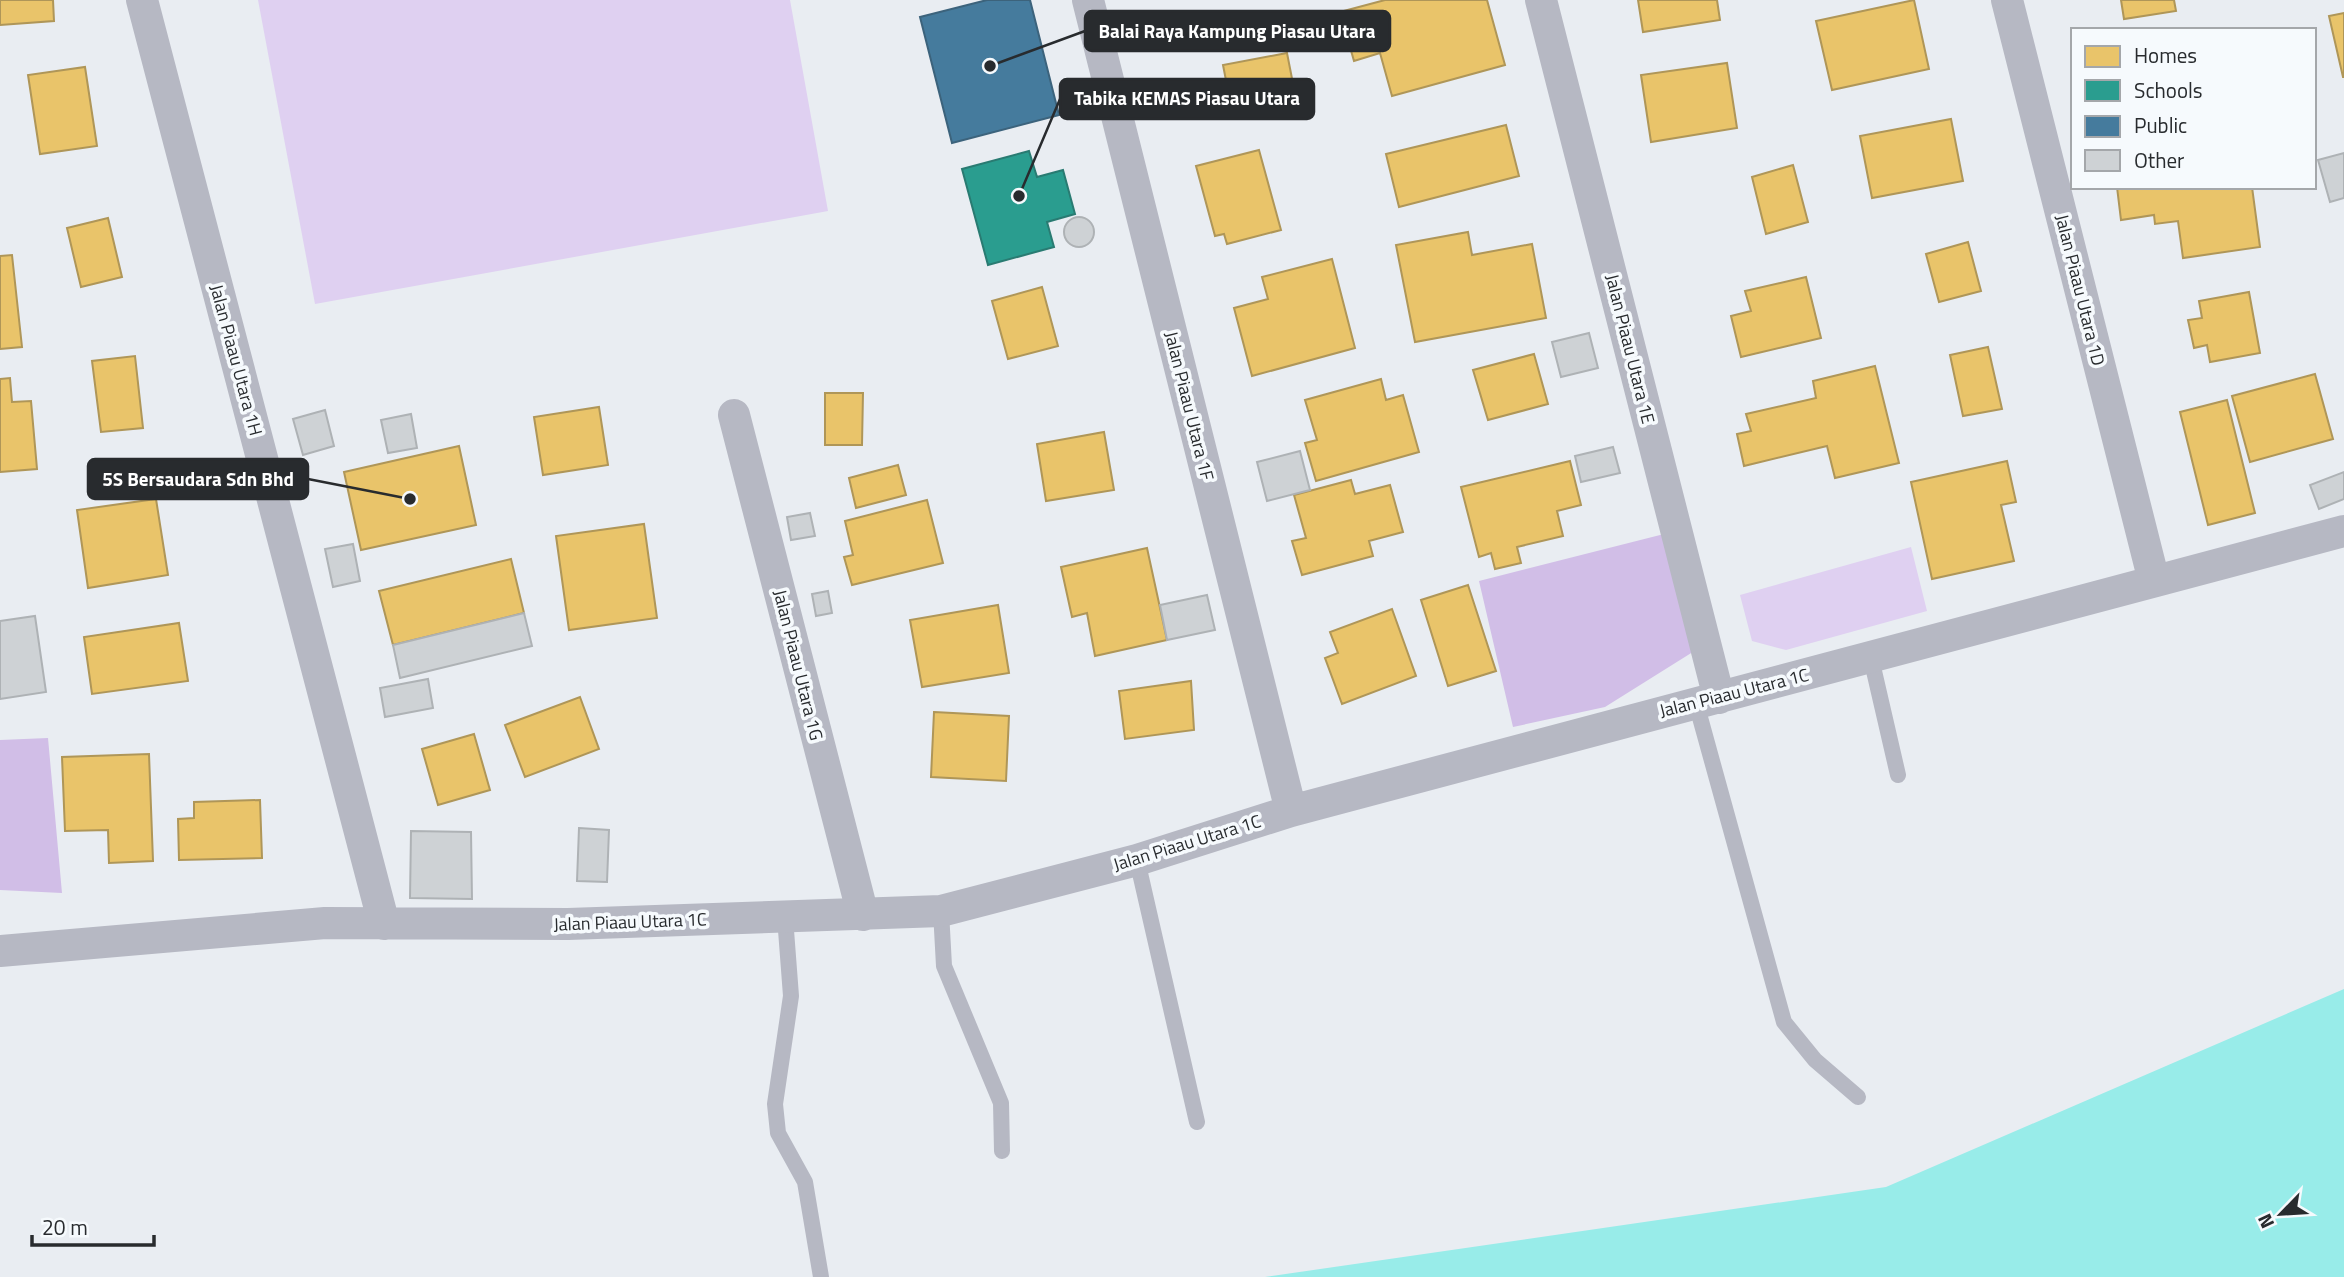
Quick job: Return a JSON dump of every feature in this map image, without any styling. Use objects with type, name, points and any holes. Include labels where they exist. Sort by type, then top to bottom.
[{"type":"street","name":"Jalan Piaau Utara 1H","points":[[142,0],[384,924]]},
{"type":"street","name":"Jalan Piaau Utara 1F","points":[[1088,0],[1291,811]]},
{"type":"street","name":"Jalan Piaau Utara 1E","points":[[1541,0],[1707,700]]},
{"type":"street","name":"Jalan Piaau Utara 1D","points":[[2007,0],[2154,581]]},
{"type":"street","name":"Jalan Piaau Utara 1G","points":[[734,415],[863,915]]},
{"type":"street","name":"Jalan Piaau Utara 1C","points":[[0,951],[326,923],[568,924],[941,911],[1137,860],[1291,811],[2344,531]]},
{"type":"lane","points":[[1871,658],[1898,775]]},
{"type":"lane","points":[[1707,700],[1784,1022],[1815,1060],[1858,1097]]},
{"type":"lane","points":[[1137,860],[1197,1122]]},
{"type":"lane","points":[[941,911],[944,965],[1001,1103],[1002,1151]]},
{"type":"lane","points":[[785,917],[791,996],[775,1104],[778,1133],[805,1182],[821,1277]]},
{"type":"shaded area","points":[[258,0],[790,0],[828,211],[315,304]]},
{"type":"shaded area","points":[[1668,533],[1696,650],[1605,707],[1513,727],[1479,581]]},
{"type":"shaded area","points":[[1911,547],[1927,611],[1786,650],[1752,641],[1740,595]]},
{"type":"shaded area","points":[[48,738],[62,893],[0,890],[0,740]]},
{"type":"water","points":[[2344,989],[2344,1277],[1265,1277],[1886,1187]]},
{"type":"building: Homes","points":[[0,0],[53,0],[54,21],[0,25]]},
{"type":"building: Homes","points":[[1385,0],[1487,0],[1505,65],[1392,96],[1380,53],[1354,61],[1340,12]]},
{"type":"building: Homes","points":[[1638,0],[1717,0],[1720,20],[1643,32]]},
{"type":"building: Homes","points":[[1914,0],[1929,69],[1832,90],[1816,21]]},
{"type":"building: Homes","points":[[2121,0],[2174,0],[2176,11],[2124,19]]},
{"type":"building: Homes","points":[[2344,13],[2344,77],[2343,77],[2329,16]]},
{"type":"building: Homes","points":[[1287,53],[1296,99],[1232,111],[1223,65]]},
{"type":"building: Homes","points":[[1727,63],[1737,128],[1651,142],[1641,75]]},
{"type":"building: Homes","points":[[85,67],[97,146],[40,154],[28,75]]},
{"type":"building: Homes","points":[[1951,119],[1963,181],[1872,198],[1860,136]]},
{"type":"building: Homes","points":[[1506,125],[1519,176],[1399,207],[1386,154]]},
{"type":"building: Homes","points":[[1259,150],[1281,230],[1227,244],[1224,234],[1215,236],[1196,166]]},
{"type":"building: Homes","points":[[1793,165],[1808,222],[1766,234],[1752,177]]},
{"type":"building: Homes","points":[[2117,189],[2252,189],[2260,247],[2183,258],[2178,221],[2155,224],[2154,215],[2121,220]]},
{"type":"building: Homes","points":[[108,218],[122,277],[81,287],[67,228]]},
{"type":"building: Homes","points":[[1468,232],[1472,255],[1532,244],[1546,318],[1415,342],[1396,245]]},
{"type":"building: Homes","points":[[1968,242],[1981,291],[1939,302],[1926,254]]},
{"type":"building: Homes","points":[[12,255],[22,347],[0,349],[0,256]]},
{"type":"building: Homes","points":[[1332,259],[1355,348],[1252,376],[1234,308],[1268,299],[1262,277]]},
{"type":"building: Homes","points":[[1806,277],[1821,338],[1741,357],[1731,316],[1751,311],[1745,291]]},
{"type":"building: Homes","points":[[1042,287],[1058,346],[1008,359],[992,301]]},
{"type":"building: Homes","points":[[2249,292],[2260,353],[2210,362],[2207,345],[2194,348],[2188,320],[2202,318],[2199,301]]},
{"type":"building: Homes","points":[[1988,347],[2002,409],[1963,416],[1950,355]]},
{"type":"building: Homes","points":[[1534,354],[1548,404],[1488,420],[1473,370]]},
{"type":"building: Homes","points":[[135,356],[143,428],[101,432],[92,361]]},
{"type":"building: Homes","points":[[1875,366],[1899,463],[1835,478],[1827,446],[1744,466],[1737,434],[1751,431],[1746,414],[1816,398],[1813,381]]},
{"type":"building: Homes","points":[[2315,374],[2333,439],[2250,462],[2232,396]]},
{"type":"building: Homes","points":[[10,378],[12,402],[31,401],[37,469],[0,472],[0,379]]},
{"type":"building: Homes","points":[[1381,379],[1386,400],[1403,395],[1419,452],[1316,481],[1305,443],[1317,440],[1305,400]]},
{"type":"building: Homes","points":[[825,393],[863,393],[862,445],[825,445]]},
{"type":"building: Homes","points":[[2227,400],[2255,513],[2208,525],[2180,412]]},
{"type":"building: Homes","points":[[599,407],[608,465],[543,475],[534,417]]},
{"type":"building: Homes","points":[[1104,432],[1114,490],[1046,501],[1037,444]]},
{"type":"building: Homes","points":[[459,446],[476,525],[361,550],[344,472]]},
{"type":"building: Homes","points":[[1570,461],[1581,505],[1557,511],[1563,536],[1517,547],[1521,563],[1495,569],[1491,553],[1479,557],[1461,487]]},
{"type":"building: Homes","points":[[2007,461],[2016,502],[2001,505],[2014,561],[1932,579],[1911,482]]},
{"type":"building: Homes","points":[[898,465],[906,495],[856,508],[849,478]]},
{"type":"building: Homes","points":[[1351,480],[1355,494],[1390,485],[1403,532],[1369,541],[1373,556],[1302,575],[1292,541],[1306,538],[1294,495]]},
{"type":"building: Homes","points":[[156,499],[168,575],[88,588],[77,510]]},
{"type":"building: Homes","points":[[927,500],[943,563],[852,585],[844,557],[853,555],[845,521]]},
{"type":"building: Homes","points":[[644,524],[657,618],[569,630],[556,536]]},
{"type":"building: Homes","points":[[1147,548],[1167,640],[1095,656],[1087,613],[1072,617],[1061,567]]},
{"type":"building: Homes","points":[[511,559],[524,613],[393,645],[379,591]]},
{"type":"building: Homes","points":[[1468,585],[1496,671],[1448,686],[1421,600]]},
{"type":"building: Homes","points":[[998,605],[1009,673],[922,687],[910,620]]},
{"type":"building: Homes","points":[[1392,609],[1416,676],[1342,704],[1325,658],[1338,653],[1330,632]]},
{"type":"building: Homes","points":[[179,623],[188,681],[92,694],[84,637]]},
{"type":"building: Homes","points":[[1191,681],[1194,730],[1125,739],[1119,691]]},
{"type":"building: Homes","points":[[580,697],[599,749],[525,777],[505,725]]},
{"type":"building: Homes","points":[[934,712],[1009,716],[1006,781],[931,777]]},
{"type":"building: Homes","points":[[474,734],[490,790],[438,805],[422,749]]},
{"type":"building: Homes","points":[[149,754],[153,861],[109,863],[108,830],[65,831],[62,757]]},
{"type":"building: Homes","points":[[260,800],[262,858],[179,860],[178,819],[194,818],[194,802]]},
{"type":"building: Schools","points":[[1029,151],[1037,177],[1063,170],[1075,214],[1047,222],[1054,247],[988,265],[962,169]]},
{"type":"building: Public","points":[[987,0],[1030,0],[1059,115],[952,143],[920,17]]},
{"type":"building: Other","points":[[2344,153],[2344,198],[2330,202],[2318,160]]},
{"type":"building: Other","points":[[1079,217],[1090,221],[1094,232],[1090,243],[1079,247],[1068,243],[1064,232],[1068,221]]},
{"type":"building: Other","points":[[1589,333],[1598,368],[1561,377],[1552,342]]},
{"type":"building: Other","points":[[325,410],[334,446],[303,455],[293,419]]},
{"type":"building: Other","points":[[411,414],[417,448],[388,453],[381,420]]},
{"type":"building: Other","points":[[1613,447],[1620,473],[1581,482],[1575,456]]},
{"type":"building: Other","points":[[1300,451],[1310,490],[1267,501],[1257,462]]},
{"type":"building: Other","points":[[2344,472],[2344,499],[2319,509],[2310,485]]},
{"type":"building: Other","points":[[810,513],[815,536],[791,540],[787,517]]},
{"type":"building: Other","points":[[353,544],[360,581],[333,587],[325,549]]},
{"type":"building: Other","points":[[828,591],[832,613],[816,616],[812,594]]},
{"type":"building: Other","points":[[1207,595],[1215,630],[1167,640],[1160,605]]},
{"type":"building: Other","points":[[524,613],[532,646],[400,678],[393,645]]},
{"type":"building: Other","points":[[35,616],[46,692],[0,699],[0,621]]},
{"type":"building: Other","points":[[428,679],[433,708],[385,717],[380,688]]},
{"type":"building: Other","points":[[579,828],[609,830],[607,882],[577,881]]},
{"type":"building: Other","points":[[411,831],[471,832],[472,899],[410,898]]},
{"type":"place","name":"Balai Raya Kampung Piasau Utara","points":[[990,66]]},
{"type":"place","name":"Tabika KEMAS Piasau Utara","points":[[1019,196]]},
{"type":"place","name":"5S Bersaudara Sdn Bhd","points":[[410,499]]}]
